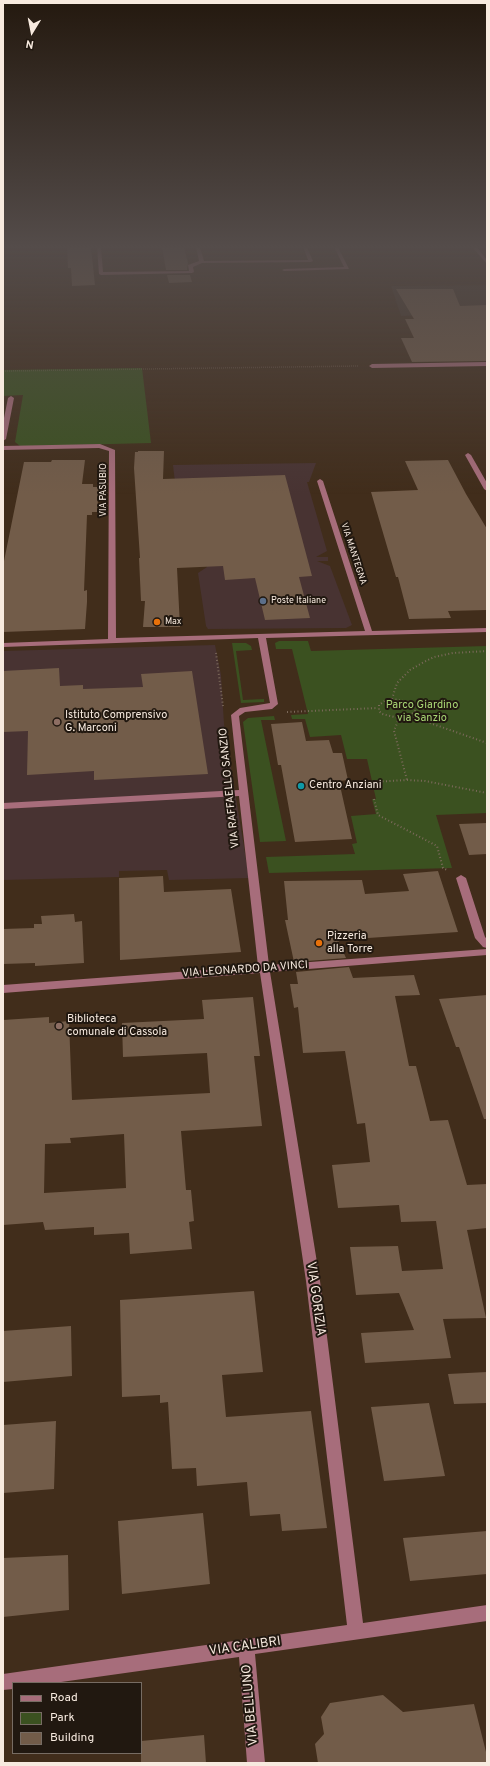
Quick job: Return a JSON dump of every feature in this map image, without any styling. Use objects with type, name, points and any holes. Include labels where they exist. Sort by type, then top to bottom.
[{"type":"street","points":[[372,366],[487,364]]},
{"type":"street","points":[[3,439],[11,398]]},
{"type":"street","name":"VIA PASUBIO","points":[[3,448],[100,446],[112,450],[112,640]]},
{"type":"street","points":[[468,455],[487,489]]},
{"type":"street","name":"VIA MANTEGNA","points":[[320,481],[368,632]]},
{"type":"street","points":[[3,645],[260,635],[487,630]]},
{"type":"street","points":[[260,635],[274,697],[274,704],[268,707]]},
{"type":"street","name":"VIA RAFFAELLO SANZIO","points":[[264,968],[234,717],[235,714],[243,710],[268,707]]},
{"type":"street","points":[[3,806],[244,793]]},
{"type":"street","points":[[461,878],[480,938],[487,945]]},
{"type":"street","name":"VIA LEONARDO DA VINCI","points":[[3,989],[487,952]]},
{"type":"street","name":"VIA GORIZIA","points":[[264,968],[313,1281],[356,1630]]},
{"type":"street","name":"VIA CALIBRI","points":[[3,1682],[356,1630],[487,1613]]},
{"type":"street","name":"VIA BELLUNO","points":[[246,1646],[256,1763]]},
{"type":"path","points":[[3,372],[372,366]]},
{"type":"path","points":[[392,699],[397,683],[410,670],[424,662],[434,657],[453,653],[487,651]]},
{"type":"path","points":[[378,708],[382,702],[392,699],[404,700],[413,705],[415,711],[410,716]]},
{"type":"path","points":[[268,707],[277,712],[378,708]]},
{"type":"path","points":[[378,708],[382,714],[399,718],[410,716],[487,743]]},
{"type":"path","points":[[399,718],[394,725],[394,732],[407,780]]},
{"type":"path","points":[[372,782],[407,780],[425,781],[487,793]]},
{"type":"path","points":[[374,799],[378,815],[437,846],[443,868],[461,878]]},
{"type":"shaded area","points":[[316,463],[309,482],[307,482],[327,551],[316,557],[328,557],[328,561],[317,561],[330,566],[352,625],[346,628],[208,629],[206,626],[198,573],[207,567],[176,491],[173,465]]},
{"type":"shaded area","points":[[215,645],[221,675],[224,724],[249,878],[169,880],[167,870],[119,871],[119,877],[3,880],[3,651]]},
{"type":"green space","points":[[142,368],[151,443],[20,446],[15,442],[23,395],[3,396],[3,370]]},
{"type":"green space","name":"Parco Giardino via Sanzio","points":[[279,641],[308,641],[311,651],[487,646],[487,813],[436,815],[452,868],[269,873],[266,857],[355,854],[352,844],[357,843],[351,816],[376,814],[372,799],[376,799],[367,759],[347,759],[341,735],[310,737],[305,719],[292,719],[291,715],[308,714],[292,649],[276,649],[275,643]]},
{"type":"green space","points":[[232,643],[246,643],[251,646],[252,650],[236,651],[243,700],[264,699],[264,702],[241,703]]},
{"type":"green space","points":[[274,716],[275,720],[261,720],[286,841],[260,842],[243,722],[248,718]]},
{"type":"building","points":[[410,329],[487,329],[487,361],[412,362],[401,338],[414,338]]},
{"type":"building","points":[[164,451],[163,479],[285,475],[312,576],[299,577],[310,618],[265,620],[255,578],[225,580],[223,566],[177,568],[180,627],[143,627],[145,601],[141,601],[140,558],[134,468],[135,452]]},
{"type":"building","points":[[52,460],[85,460],[82,484],[93,484],[93,487],[99,487],[97,512],[92,512],[92,515],[87,515],[84,591],[87,590],[85,629],[3,632],[3,566],[24,462],[51,462]]},
{"type":"building","points":[[448,460],[487,529],[487,610],[448,611],[451,618],[409,619],[398,577],[396,577],[371,492],[418,490],[405,461]]},
{"type":"building","points":[[59,668],[60,686],[83,685],[83,689],[143,687],[141,674],[192,671],[208,774],[94,780],[94,771],[27,775],[28,731],[3,732],[3,671]]},
{"type":"building","name":"Centro Anziani","points":[[302,722],[306,741],[329,740],[333,753],[342,753],[348,780],[339,781],[352,839],[295,842],[281,765],[278,765],[271,724]]},
{"type":"building","points":[[487,823],[487,854],[469,855],[459,824]]},
{"type":"building","points":[[438,871],[458,932],[338,940],[346,958],[294,962],[285,920],[288,920],[284,881],[362,880],[365,894],[409,891],[403,874]]},
{"type":"building","points":[[163,876],[164,892],[231,889],[241,952],[120,960],[119,878]]},
{"type":"building","points":[[74,914],[75,922],[82,921],[84,963],[35,966],[35,963],[3,964],[3,929],[34,928],[34,924],[42,924],[41,916]]},
{"type":"building","points":[[349,967],[353,978],[414,975],[420,995],[395,996],[409,1066],[416,1066],[430,1121],[448,1120],[467,1185],[487,1184],[487,1228],[467,1230],[486,1318],[443,1319],[451,1358],[365,1363],[361,1333],[414,1330],[399,1293],[356,1295],[350,1247],[398,1246],[402,1271],[443,1269],[436,1221],[401,1222],[399,1205],[338,1208],[332,1165],[370,1162],[365,1123],[357,1124],[345,1051],[303,1053],[298,1007],[294,1008],[290,984],[298,984],[296,972]]},
{"type":"building","points":[[487,995],[487,1119],[484,1119],[459,1047],[456,1047],[439,999]]},
{"type":"building","points":[[253,997],[260,1056],[254,1056],[262,1126],[181,1131],[186,1190],[191,1190],[194,1221],[189,1222],[192,1249],[130,1254],[129,1233],[94,1235],[94,1227],[45,1230],[43,1222],[3,1225],[3,1020],[49,1017],[49,1023],[69,1021],[72,1100],[210,1093],[207,1053],[123,1057],[122,1023],[204,1019],[202,1000]],"holes":[[[124,1134],[126,1188],[44,1193],[45,1144],[71,1143],[70,1138]]]},
{"type":"building","points":[[254,1291],[263,1372],[222,1375],[226,1417],[311,1411],[327,1528],[282,1531],[280,1514],[250,1516],[247,1482],[197,1486],[196,1468],[172,1469],[168,1402],[160,1403],[160,1395],[122,1397],[120,1300]]},
{"type":"building","points":[[71,1326],[72,1376],[3,1382],[3,1331]]},
{"type":"building","points":[[487,1372],[487,1403],[454,1404],[448,1374]]},
{"type":"building","points":[[429,1403],[445,1476],[384,1481],[371,1407]]},
{"type":"building","points":[[56,1421],[54,1489],[3,1493],[3,1425]]},
{"type":"building","points":[[203,1513],[210,1584],[122,1594],[118,1521]]},
{"type":"building","points":[[487,1531],[487,1574],[410,1581],[403,1538]]},
{"type":"building","points":[[68,1555],[69,1610],[3,1617],[3,1558]]},
{"type":"building","points":[[383,1695],[403,1712],[474,1704],[487,1756],[487,1763],[318,1763],[315,1744],[324,1734],[321,1717],[330,1703]]},
{"type":"building","points":[[204,1735],[206,1763],[141,1763],[142,1741]]},
{"type":"place","name":"Poste Italiane","points":[[263,601]]},
{"type":"place","name":"Max","points":[[157,622]]},
{"type":"place","name":"Istituto Comprensivo G. Marconi","points":[[57,722]]},
{"type":"place","name":"Centro Anziani","points":[[301,786]]},
{"type":"place","name":"Pizzeria alla Torre","points":[[319,943]]},
{"type":"place","name":"Biblioteca comunale di Cassola","points":[[59,1026]]}]
